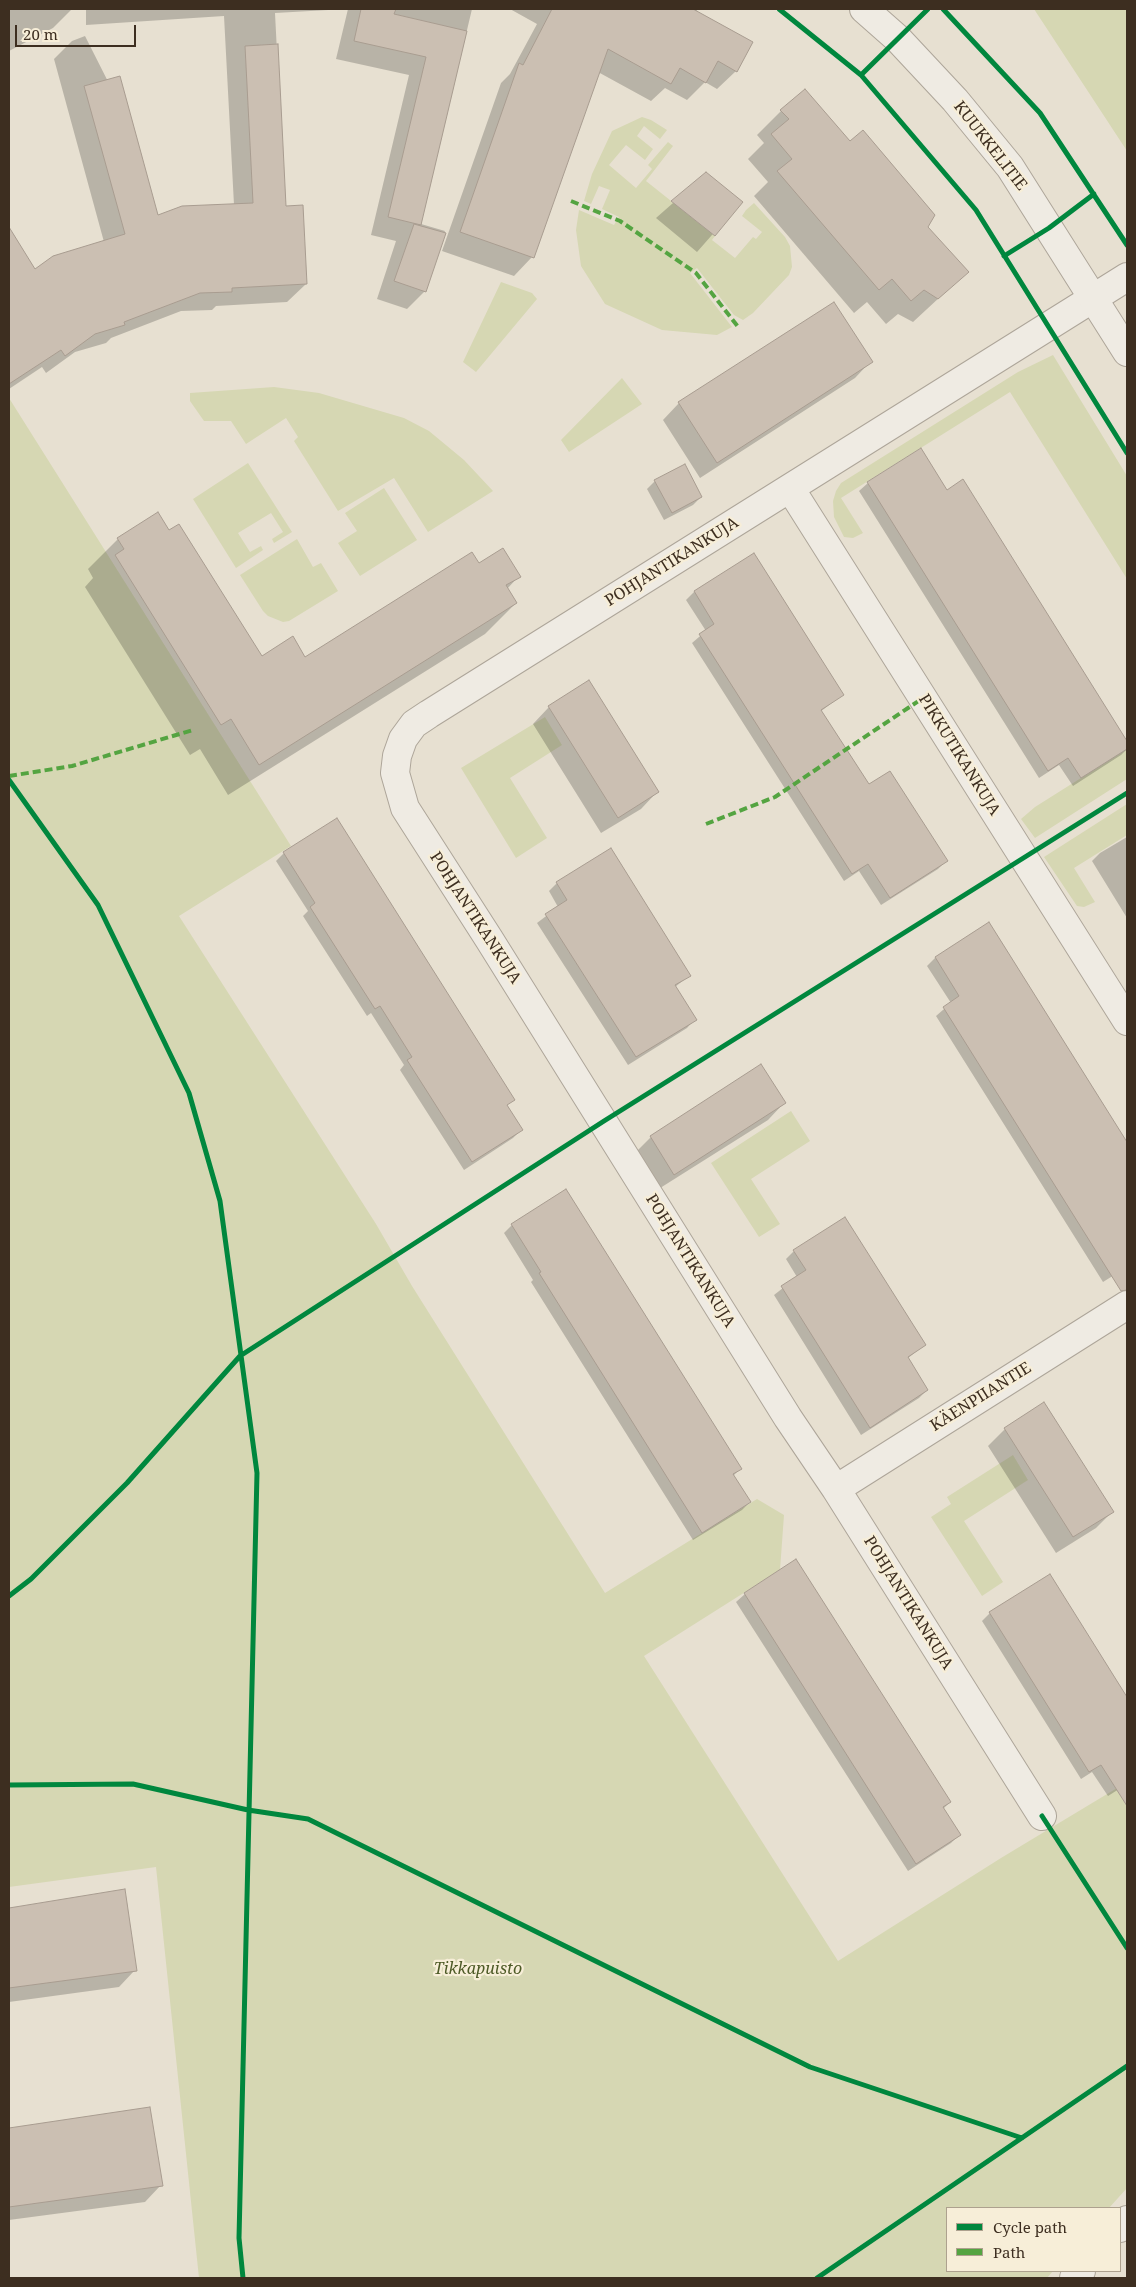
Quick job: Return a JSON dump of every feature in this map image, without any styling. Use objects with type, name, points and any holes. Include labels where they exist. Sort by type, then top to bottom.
[{"type":"street","name":"KUUKKELITIE","points":[[864,9],[898,39],[955,100],[1010,166],[1127,352]]},
{"type":"street","name":"POHJANTIKANKUJA","points":[[1042,1816],[836,1489],[788,1418],[486,933],[405,808],[395,773],[400,747],[414,724],[1127,277]]},
{"type":"street","name":"PIKKUTIKANKUJA","points":[[790,488],[1127,1021]]},
{"type":"street","name":"KÄENPIIANTIE","points":[[836,1489],[1127,1305]]},
{"type":"green space","points":[[1034,9],[1127,9],[1127,151]]},
{"type":"green space","points":[[642,117],[667,130],[660,139],[644,126],[637,136],[653,149],[645,160],[626,145],[609,165],[636,188],[652,169],[648,165],[668,142],[673,146],[646,181],[715,236],[712,240],[735,258],[753,237],[756,239],[762,232],[742,216],[754,203],[785,237],[790,246],[792,267],[789,275],[753,313],[743,320],[734,315],[697,268],[690,273],[732,327],[717,335],[662,330],[605,304],[581,266],[576,230],[579,210],[614,225],[619,217],[602,209],[610,190],[599,186],[591,204],[584,201],[592,174],[612,131]]},
{"type":"green space","points":[[501,282],[532,293],[537,299],[476,372],[463,362]]},
{"type":"green space","points":[[1053,355],[1127,476],[1127,579],[1010,392],[841,498],[863,533],[853,538],[844,537],[834,517],[833,501],[841,483],[1018,372]]},
{"type":"green space","points":[[622,378],[642,404],[569,452],[561,440]]},
{"type":"green space","points":[[274,387],[319,393],[404,418],[429,431],[464,460],[493,491],[428,532],[394,478],[338,511],[294,441],[298,437],[286,418],[246,444],[231,421],[204,421],[190,401],[190,393]]},
{"type":"green space","name":"Tikkapuisto","points":[[9,398],[291,846],[179,916],[376,1224],[412,1286],[605,1593],[757,1499],[784,1515],[780,1570],[644,1656],[838,1961],[1001,1858],[1127,1782],[1127,2188],[1110,2207],[946,2207],[946,2272],[1052,2272],[1047,2278],[199,2278],[156,1867],[9,1887]]},
{"type":"green space","points":[[248,463],[292,532],[274,543],[272,539],[283,532],[271,513],[238,533],[250,552],[261,546],[263,550],[236,568],[193,499]]},
{"type":"green space","points":[[384,488],[417,540],[360,576],[338,543],[357,531],[345,513]]},
{"type":"green space","points":[[297,539],[313,567],[321,563],[338,591],[289,621],[283,622],[268,616],[263,611],[240,575]]},
{"type":"green space","points":[[545,717],[562,745],[510,778],[547,838],[516,858],[461,768]]},
{"type":"green space","points":[[1127,749],[1127,779],[1035,838],[1021,819],[1035,807]]},
{"type":"green space","points":[[1127,804],[1127,835],[1074,868],[1095,902],[1084,907],[1077,906],[1044,857]]},
{"type":"green space","points":[[791,1111],[810,1141],[751,1179],[780,1224],[759,1237],[711,1163]]},
{"type":"green space","points":[[1013,1455],[1028,1480],[964,1521],[1003,1582],[982,1596],[931,1517],[951,1504],[947,1497]]},
{"type":"building","points":[[361,9],[396,9],[394,14],[467,31],[421,225],[388,217],[426,57],[354,41]]},
{"type":"building","points":[[552,9],[693,9],[753,42],[737,72],[718,61],[706,83],[680,68],[671,84],[608,49],[534,258],[460,232],[519,63],[523,65]]},
{"type":"building","points":[[278,44],[286,206],[303,205],[307,284],[232,288],[232,292],[200,293],[124,322],[125,325],[95,334],[65,356],[61,350],[9,384],[9,227],[35,269],[53,256],[125,234],[84,86],[120,76],[158,215],[182,206],[253,203],[245,46]]},
{"type":"building","points":[[805,89],[850,141],[863,130],[935,215],[928,227],[969,272],[938,299],[924,290],[911,301],[892,279],[879,290],[777,171],[792,159],[771,134],[789,119],[780,110]]},
{"type":"building","points":[[706,172],[743,202],[715,236],[671,201]]},
{"type":"building","points":[[414,224],[446,233],[426,292],[394,281]]},
{"type":"building","points":[[834,302],[873,362],[717,463],[678,402]]},
{"type":"building","points":[[921,448],[947,490],[963,479],[1127,741],[1127,749],[1081,778],[1068,758],[1048,771],[867,482]]},
{"type":"building","points":[[685,464],[702,497],[672,513],[654,480]]},
{"type":"building","points":[[158,512],[169,530],[179,524],[262,656],[293,636],[305,657],[472,552],[479,563],[503,548],[521,577],[506,585],[517,603],[259,765],[231,719],[221,725],[115,555],[124,549],[117,538]]},
{"type":"building","points":[[754,553],[844,695],[821,710],[869,784],[890,771],[948,861],[890,898],[868,864],[852,874],[699,634],[714,624],[694,591]]},
{"type":"building","points":[[589,680],[659,792],[618,818],[548,706]]},
{"type":"building","points":[[337,818],[515,1100],[507,1105],[523,1130],[472,1162],[407,1060],[412,1057],[380,1006],[375,1009],[310,907],[315,903],[283,852]]},
{"type":"building","points":[[611,848],[691,976],[675,985],[697,1020],[636,1057],[545,914],[567,900],[556,882]]},
{"type":"building","points":[[989,922],[1127,1142],[1127,1290],[1121,1291],[943,1007],[959,996],[935,957]]},
{"type":"building","points":[[761,1064],[786,1103],[674,1175],[650,1136]]},
{"type":"building","points":[[566,1189],[742,1469],[733,1474],[751,1502],[702,1533],[539,1273],[541,1272],[511,1224]]},
{"type":"building","points":[[845,1217],[926,1345],[908,1357],[928,1390],[870,1428],[781,1286],[806,1270],[793,1250]]},
{"type":"building","points":[[1044,1402],[1114,1512],[1073,1537],[1004,1428]]},
{"type":"building","points":[[796,1559],[951,1802],[943,1807],[961,1835],[916,1864],[744,1593]]},
{"type":"building","points":[[1050,1574],[1127,1697],[1127,1806],[1101,1765],[1089,1772],[989,1612]]},
{"type":"building","points":[[125,1889],[137,1971],[9,1988],[9,1908]]},
{"type":"building","points":[[150,2107],[163,2186],[9,2207],[9,2128]]},
{"type":"marked path","points":[[571,201],[620,221],[696,273],[739,328]]},
{"type":"marked path","points":[[706,824],[775,797],[923,698]]},
{"type":"marked path","points":[[9,776],[72,766],[193,730]]},
{"type":"cycle path","points":[[779,9],[861,75],[976,210],[1127,453]]},
{"type":"cycle path","points":[[861,75],[928,9]]},
{"type":"cycle path","points":[[943,9],[1040,113],[1127,245]]},
{"type":"cycle path","points":[[1004,256],[1049,228],[1094,194]]},
{"type":"cycle path","points":[[9,780],[98,905],[189,1093],[220,1201],[257,1473],[239,2238],[243,2278]]},
{"type":"cycle path","points":[[9,1596],[31,1579],[127,1483],[240,1356],[604,1121],[1127,793]]},
{"type":"cycle path","points":[[9,1785],[133,1784],[248,1810],[308,1819],[810,2067],[1022,2138]]},
{"type":"cycle path","points":[[1042,1816],[1127,1948]]},
{"type":"cycle path","points":[[817,2278],[1127,2066]]}]
